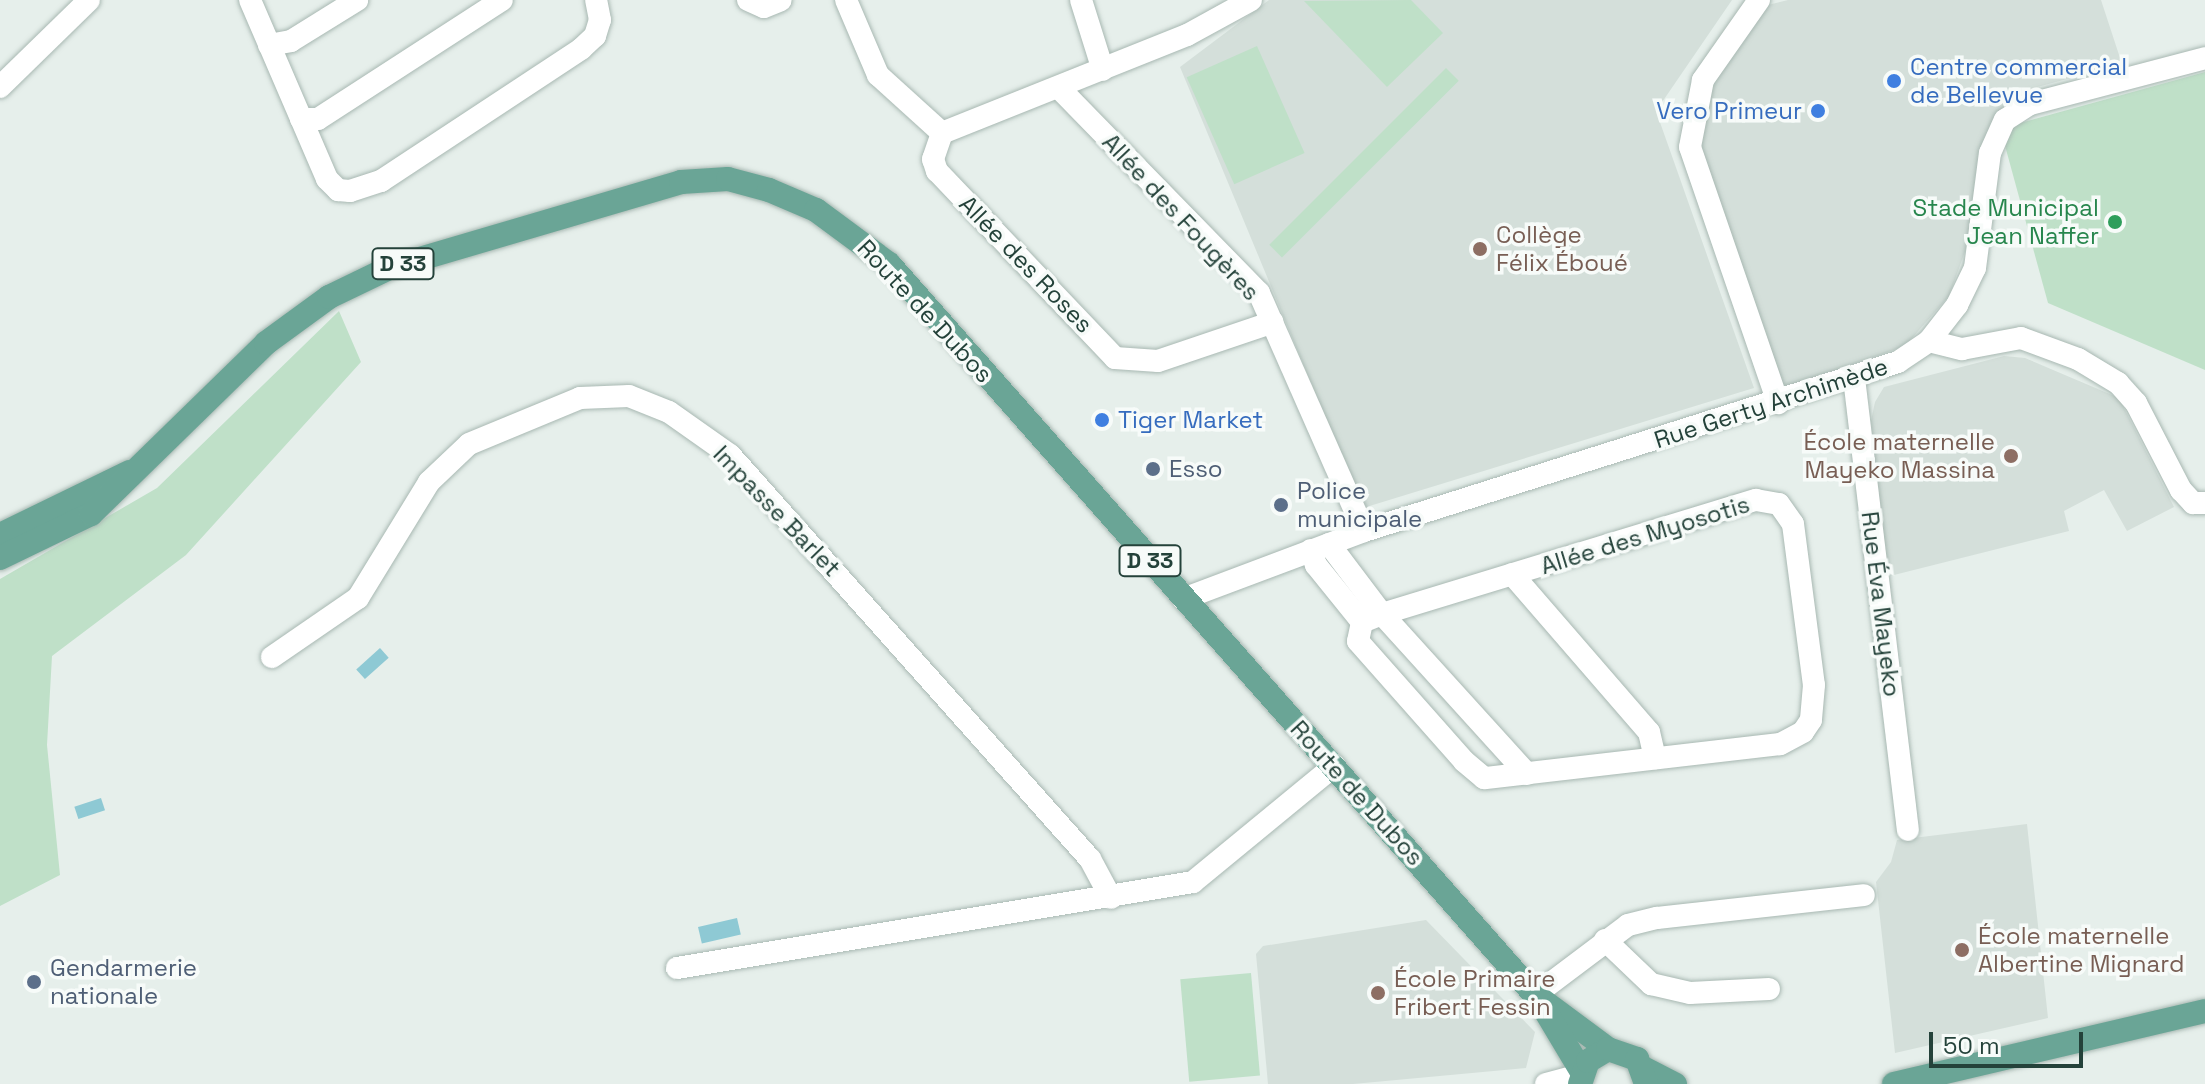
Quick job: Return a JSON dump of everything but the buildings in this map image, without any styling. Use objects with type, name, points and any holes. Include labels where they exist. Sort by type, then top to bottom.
[{"type":"main road","name":"Route de Dubos","points":[[0,558],[91,514],[266,343],[329,297],[389,268],[614,199],[681,182],[728,179],[816,210],[889,264],[1535,995],[1581,1077]]},
{"type":"main road","name":"Route de Dubos","points":[[0,535],[139,468]]},
{"type":"main road","name":"Route de Dubos","points":[[1535,995],[1608,1049],[1629,1053],[1645,1076],[1675,1084]]},
{"type":"main road","points":[[1894,1084],[2205,1011]]},
{"type":"main road","points":[[1581,1077],[1588,1061],[1608,1049]]},
{"type":"street","points":[[0,87],[89,0]]},
{"type":"street","points":[[250,0],[327,179],[338,190],[363,189],[581,49],[595,36],[600,20],[596,0]]},
{"type":"street","points":[[269,45],[291,41],[357,0]]},
{"type":"street","points":[[301,119],[318,119],[502,0]]},
{"type":"street","points":[[748,0],[764,7],[781,0]]},
{"type":"street","points":[[846,0],[878,75],[942,133],[1060,89],[1187,35],[1251,0]]},
{"type":"street","points":[[1081,0],[1103,70]]},
{"type":"street","points":[[1759,0],[1703,80],[1690,147],[1700,187],[1778,403]]},
{"type":"street","name":"Rue Gerty Archimède","points":[[1183,599],[1364,531],[1778,403],[1898,362],[1929,341],[1957,305],[1975,268],[1990,153],[2005,120],[2030,104],[2205,58]]},
{"type":"street","name":"Allée des Fougères","points":[[1060,89],[1259,293],[1364,531]]},
{"type":"street","name":"Allée des Roses","points":[[942,133],[933,150],[937,171],[1115,358],[1158,361],[1273,322]]},
{"type":"street","points":[[1929,341],[1962,349],[2021,338],[2078,359],[2118,383],[2136,403],[2181,490],[2193,503],[2205,503]]},
{"type":"street","name":"Rue Éva Mayeko","points":[[1854,378],[1908,830]]},
{"type":"street","name":"Impasse Barlet","points":[[272,657],[358,598],[429,482],[469,444],[580,398],[629,396],[669,412],[730,455],[1090,859],[1111,898]]},
{"type":"street","name":"Allée des Myosotis","points":[[1767,501],[1787,512],[1814,685],[1811,720],[1803,732],[1780,744],[1494,780],[1472,770],[1358,641],[1372,618],[1512,574],[1738,504],[1767,501]]},
{"type":"street","name":"Allée des Myosotis","points":[[1320,547],[1316,565],[1527,774]]},
{"type":"street","points":[[1512,574],[1649,732],[1655,758]]},
{"type":"street","points":[[677,968],[1193,882],[1213,871],[1334,766]]},
{"type":"street","points":[[1535,995],[1628,925],[1657,918],[1864,895]]},
{"type":"street","points":[[1605,940],[1651,984],[1690,993],[1769,989]]},
{"type":"street","points":[[1546,1084],[1581,1077]]},
{"type":"shaded area","name":"Collège Félix Éboué","points":[[1269,0],[1732,0],[1656,111],[1754,388],[1363,508],[1180,67]]},
{"type":"shaded area","name":"Centre commercial de Bellevue","points":[[1788,0],[2101,0],[2122,64],[2012,94],[1982,143],[1972,232],[1949,296],[1905,346],[1791,386],[1782,384],[1700,150],[1707,94],[1764,6]]},
{"type":"shaded area","name":"École maternelle Mayeko Massina","points":[[2004,356],[2025,358],[2119,398],[2174,507],[2127,531],[2104,490],[2064,511],[2069,531],[1886,577],[1871,421],[1875,402],[1884,387]]},
{"type":"shaded area","name":"École maternelle Albertine Mignard","points":[[2027,824],[2048,1018],[1895,1053],[1876,882],[1891,862],[1897,840]]},
{"type":"shaded area","name":"École Primaire Fribert Fessin","points":[[1426,920],[1535,1032],[1526,1068],[1353,1084],[1268,1084],[1256,954],[1263,946]]},
{"type":"green space","points":[[1411,0],[1443,33],[1387,87],[1304,1]]},
{"type":"green space","points":[[1257,46],[1305,153],[1234,184],[1187,77]]},
{"type":"green space","points":[[1446,68],[1459,81],[1282,258],[1269,245]]},
{"type":"green space","name":"Stade Municipal Jean Naffer","points":[[2205,72],[2205,370],[2048,303],[2004,142],[2013,125]]},
{"type":"green space","points":[[339,311],[361,362],[186,555],[52,656],[47,745],[60,875],[0,906],[0,579],[157,488]]},
{"type":"green space","points":[[1251,973],[1260,1076],[1189,1082],[1180,979]]},
{"type":"water","points":[[380,648],[389,658],[365,679],[356,669]]},
{"type":"water","points":[[101,798],[105,810],[78,819],[74,807]]},
{"type":"water","points":[[737,918],[741,935],[702,944],[698,927]]},
{"type":"place","name":"Centre commercial de Bellevue","points":[[1894,81]]},
{"type":"place","name":"Vero Primeur","points":[[1818,111]]},
{"type":"place","name":"Stade Municipal Jean Naffer","points":[[2115,222]]},
{"type":"place","name":"Collège Félix Éboué","points":[[1480,249]]},
{"type":"place","name":"Tiger Market","points":[[1102,420]]},
{"type":"place","name":"École maternelle Mayeko Massina","points":[[2011,456]]},
{"type":"place","name":"Esso","points":[[1153,469]]},
{"type":"place","name":"Police municipale","points":[[1281,505]]},
{"type":"place","name":"École maternelle Albertine Mignard","points":[[1962,950]]},
{"type":"place","name":"Gendarmerie nationale","points":[[34,982]]},
{"type":"place","name":"École Primaire Fribert Fessin","points":[[1378,993]]}]
